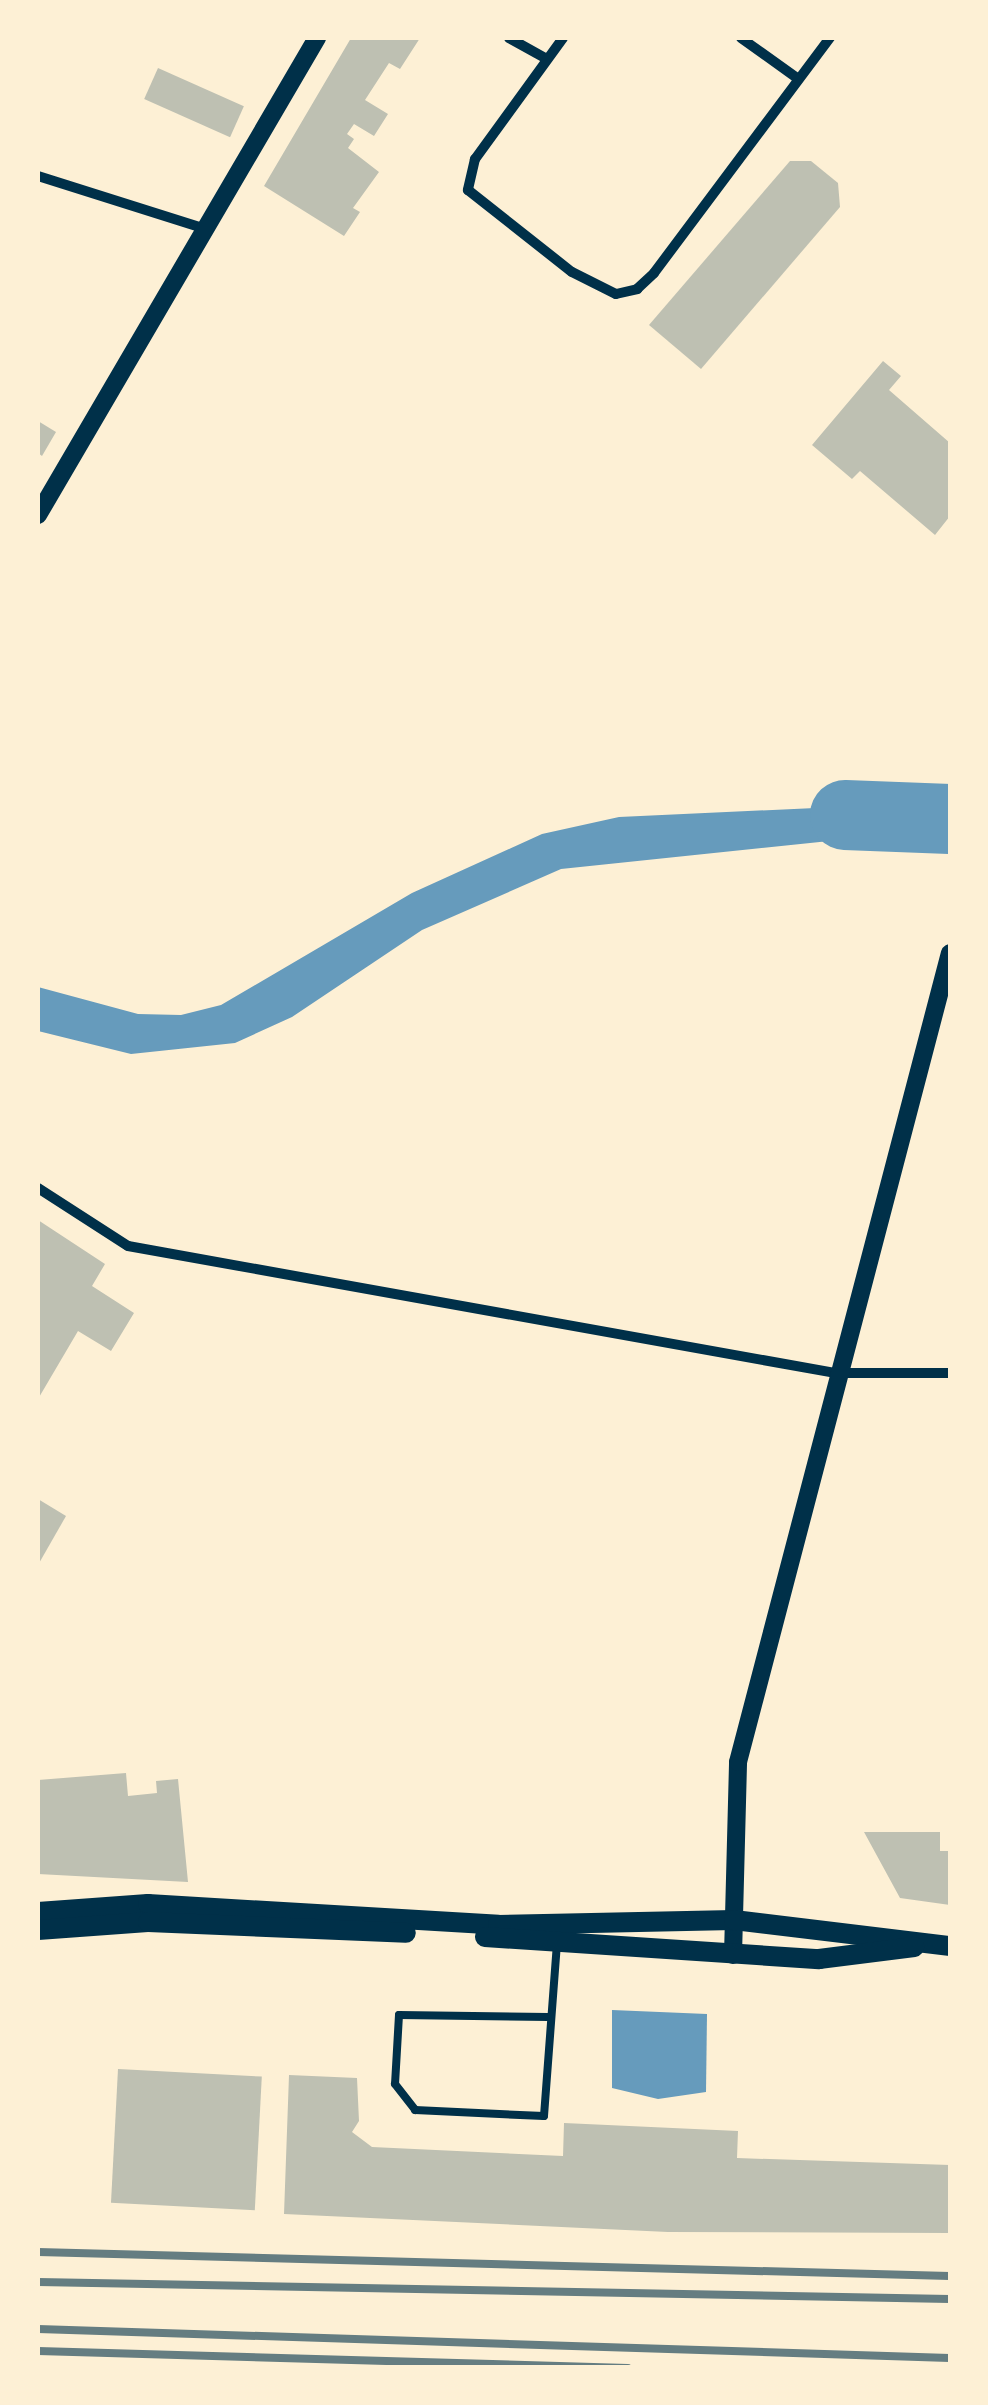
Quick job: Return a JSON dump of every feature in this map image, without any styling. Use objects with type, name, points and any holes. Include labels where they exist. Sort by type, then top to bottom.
[{"type":"main road","points":[[38,1912],[148,1904],[498,1925],[734,1920],[852,1930],[921,1946]]},
{"type":"main road","points":[[38,1930],[148,1922],[819,1959],[950,1946]]},
{"type":"street","points":[[38,514],[317,38]]},
{"type":"street","points":[[509,38],[547,59]]},
{"type":"street","points":[[563,38],[475,160],[468,190],[572,272],[616,294],[644,284],[830,38]]},
{"type":"street","points":[[741,38],[797,78]]},
{"type":"street","points":[[38,176],[206,229]]},
{"type":"street","points":[[733,1956],[738,1762],[835,1373],[950,954]]},
{"type":"street","points":[[38,1188],[128,1246],[835,1373],[950,1373]]},
{"type":"lane","points":[[548,2016],[399,2015],[395,2084],[415,2110],[544,2116],[548,2016],[557,2007],[558,1943]]},
{"type":"water","points":[[943,802],[935,830],[561,869],[422,930],[292,1017],[235,1043],[131,1054],[38,1031],[38,987],[138,1014],[181,1015],[221,1005],[412,893],[542,834],[619,817]]},
{"type":"water","points":[[612,2010],[707,2014],[706,2092],[658,2099],[612,2088]]},
{"type":"building","points":[[351,38],[420,38],[400,69],[389,63],[365,100],[388,114],[374,136],[354,124],[347,134],[354,139],[348,148],[379,172],[353,208],[360,212],[344,236],[264,186]]},
{"type":"building","points":[[158,68],[244,106],[230,137],[144,99]]},
{"type":"building","points":[[790,161],[811,161],[838,183],[840,207],[701,369],[649,325]]},
{"type":"building","points":[[883,361],[901,376],[889,390],[950,443],[950,516],[935,535],[860,471],[852,479],[812,445]]},
{"type":"building","points":[[38,421],[56,432],[42,456],[38,453]]},
{"type":"building","points":[[38,1220],[105,1264],[92,1286],[134,1313],[111,1351],[78,1331],[38,1399]]},
{"type":"building","points":[[38,1499],[66,1516],[38,1565]]},
{"type":"building","points":[[126,1773],[128,1796],[157,1793],[156,1781],[178,1779],[188,1882],[38,1874],[38,1780]]},
{"type":"building","points":[[864,1832],[940,1832],[940,1851],[950,1851],[950,1905],[900,1898]]},
{"type":"building","points":[[118,2069],[262,2077],[255,2210],[111,2203]]},
{"type":"building","points":[[289,2075],[357,2078],[359,2121],[352,2132],[372,2147],[563,2156],[564,2123],[738,2131],[737,2158],[950,2165],[950,2233],[668,2232],[284,2214]]},
{"type":"waterway","points":[[845,815],[950,819]]},
{"type":"railway","points":[[38,2252],[950,2276]]},
{"type":"railway","points":[[38,2282],[950,2299]]},
{"type":"railway","points":[[38,2329],[950,2358]]},
{"type":"railway","points":[[38,2351],[628,2368]]}]
